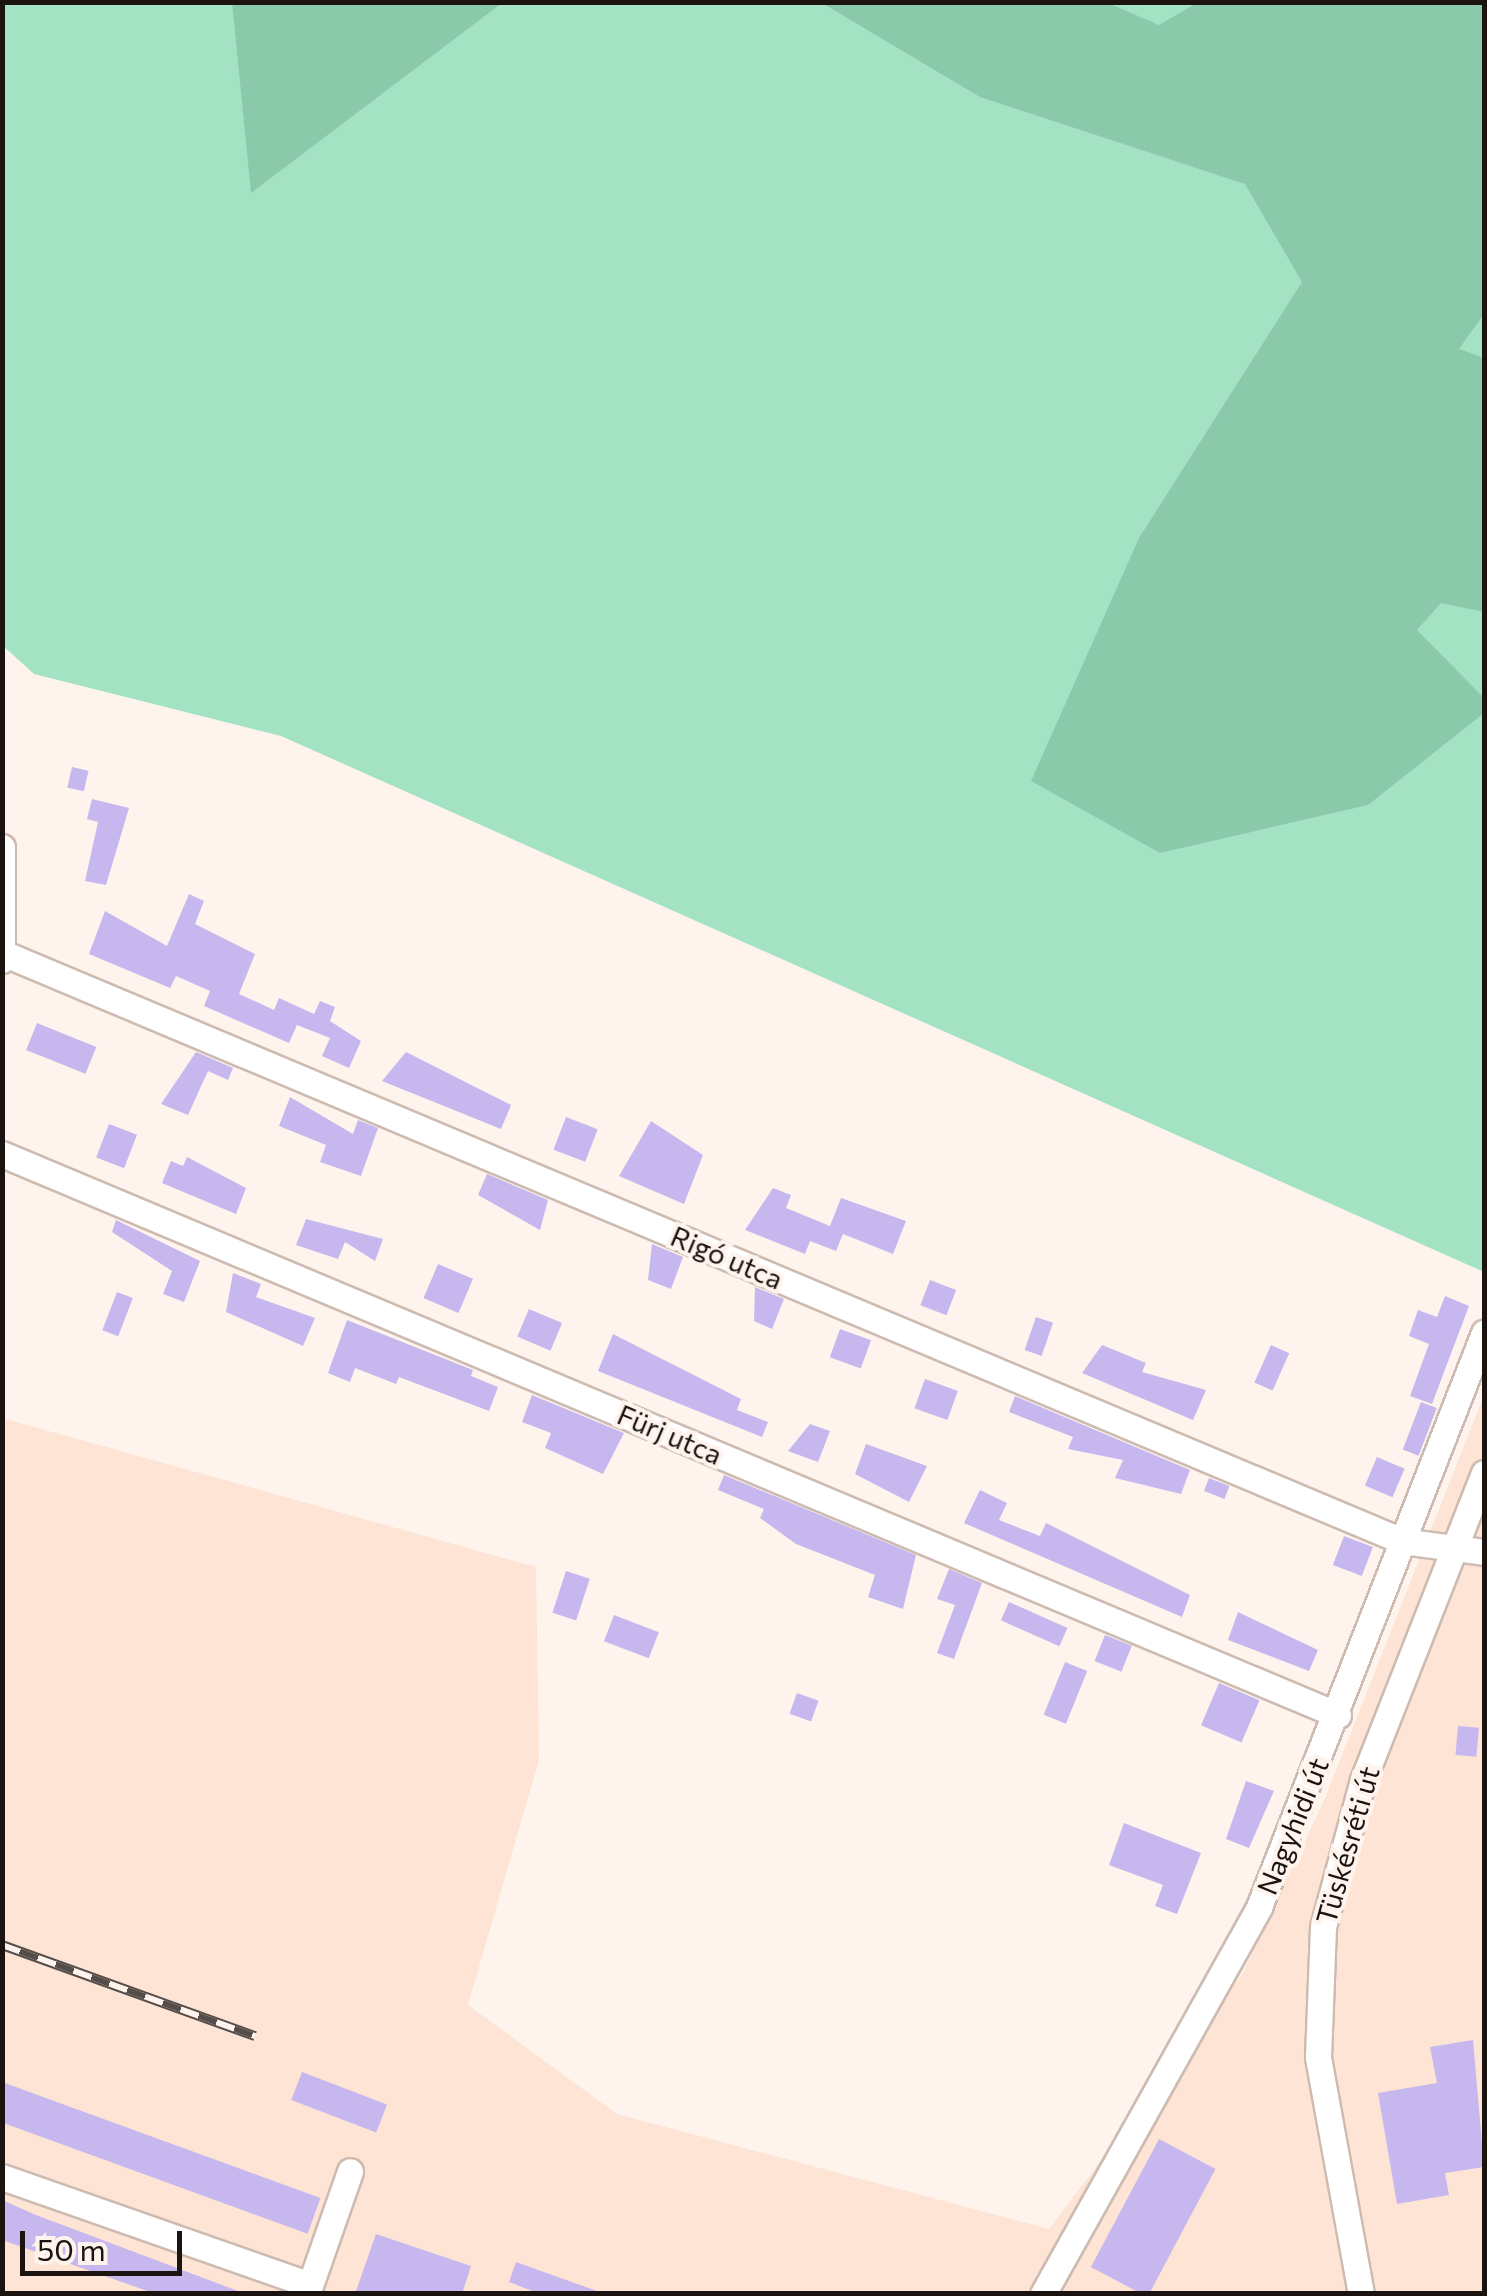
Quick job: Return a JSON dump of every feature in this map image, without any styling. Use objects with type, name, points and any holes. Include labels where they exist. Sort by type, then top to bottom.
[{"type":"street","points":[[2,847],[4,957]]},
{"type":"street","name":"Rigó utca","points":[[4,957],[1402,1541],[1484,1552]]},
{"type":"street","name":"Fürj utca","points":[[2,1154],[1338,1715]]},
{"type":"street","name":"Nagyhidi út","points":[[1043,2294],[1259,1907],[1338,1715],[1484,1333]]},
{"type":"street","name":"Tüskésréti út","points":[[1362,2294],[1318,2057],[1322,1926],[1362,1780],[1484,1473]]},
{"type":"street","points":[[2,2177],[309,2290],[350,2172]]},
{"type":"shaded area","points":[[1484,1395],[1484,2293],[3,2293],[2,1418],[536,1567],[539,1760],[468,2005],[617,2114],[1049,2229],[1243,1973],[1326,1796]]},
{"type":"green space","points":[[232,2],[502,2],[502,3],[251,193]]},
{"type":"green space","points":[[2,3],[1484,3],[1484,1272],[281,736],[34,674],[2,645]]},
{"type":"green space","points":[[822,3],[1108,3],[1159,25],[1197,3],[1484,3],[1484,314],[1459,349],[1484,358],[1484,612],[1441,603],[1417,630],[1484,698],[1484,713],[1368,805],[1160,853],[1031,781],[1139,538],[1302,282],[1245,184],[980,97]]},
{"type":"building","points":[[72,767],[89,771],[84,791],[67,787]]},
{"type":"building","points":[[92,799],[129,808],[106,885],[85,881],[98,822],[87,819]]},
{"type":"building","points":[[189,894],[204,901],[195,924],[255,954],[239,994],[274,1010],[279,998],[314,1014],[320,1001],[335,1007],[330,1021],[361,1041],[349,1068],[322,1056],[330,1038],[297,1025],[289,1043],[204,1006],[210,991],[176,976],[170,988],[89,954],[105,911],[167,946]]},
{"type":"building","points":[[37,1023],[96,1047],[85,1074],[26,1050]]},
{"type":"building","points":[[196,1052],[233,1068],[228,1080],[208,1071],[188,1115],[161,1104]]},
{"type":"building","points":[[406,1052],[511,1105],[501,1129],[382,1081]]},
{"type":"building","points":[[290,1097],[353,1134],[358,1120],[378,1128],[361,1176],[320,1162],[326,1145],[279,1126]]},
{"type":"building","points":[[566,1117],[598,1129],[585,1162],[553,1150]]},
{"type":"building","points":[[651,1121],[703,1155],[684,1204],[619,1176]]},
{"type":"building","points":[[109,1124],[137,1135],[124,1168],[96,1158]]},
{"type":"building","points":[[187,1157],[246,1188],[236,1214],[162,1183],[171,1161],[183,1166]]},
{"type":"building","points":[[487,1174],[548,1200],[540,1230],[478,1195]]},
{"type":"building","points":[[773,1188],[791,1195],[786,1208],[830,1226],[841,1198],[906,1221],[893,1254],[843,1234],[836,1251],[810,1241],[805,1254],[745,1230]]},
{"type":"building","points":[[306,1219],[383,1239],[375,1261],[345,1242],[338,1259],[296,1245]]},
{"type":"building","points":[[116,1220],[200,1261],[184,1302],[163,1294],[172,1271],[112,1232]]},
{"type":"building","points":[[652,1244],[683,1257],[671,1289],[648,1280]]},
{"type":"building","points":[[438,1264],[473,1279],[459,1313],[424,1298]]},
{"type":"building","points":[[233,1273],[261,1284],[256,1297],[315,1318],[303,1346],[226,1312]]},
{"type":"building","points":[[930,1280],[956,1290],[946,1315],[920,1305]]},
{"type":"building","points":[[755,1287],[784,1299],[772,1329],[754,1321]]},
{"type":"building","points":[[117,1292],[133,1298],[118,1336],[102,1330]]},
{"type":"building","points":[[1445,1296],[1469,1306],[1432,1404],[1410,1396],[1429,1344],[1409,1336],[1418,1310],[1437,1317]]},
{"type":"building","points":[[529,1309],[562,1323],[550,1351],[517,1337]]},
{"type":"building","points":[[1036,1317],[1053,1323],[1042,1356],[1025,1350]]},
{"type":"building","points":[[347,1320],[473,1370],[471,1376],[498,1387],[489,1411],[399,1377],[396,1384],[355,1368],[350,1382],[328,1373]]},
{"type":"building","points":[[840,1329],[871,1340],[861,1368],[830,1357]]},
{"type":"building","points":[[613,1334],[741,1399],[737,1410],[768,1422],[762,1437],[598,1371]]},
{"type":"building","points":[[1102,1345],[1146,1363],[1142,1372],[1206,1390],[1193,1420],[1082,1373]]},
{"type":"building","points":[[1271,1345],[1289,1353],[1273,1391],[1254,1382]]},
{"type":"building","points":[[925,1379],[958,1391],[947,1420],[914,1408]]},
{"type":"building","points":[[532,1395],[624,1433],[603,1474],[545,1448],[551,1433],[522,1422]]},
{"type":"building","points":[[1015,1396],[1190,1470],[1181,1494],[1115,1478],[1123,1460],[1068,1449],[1073,1437],[1009,1412]]},
{"type":"building","points":[[1421,1402],[1437,1408],[1419,1456],[1403,1450]]},
{"type":"building","points":[[810,1424],[830,1431],[818,1462],[788,1451]]},
{"type":"building","points":[[866,1444],[927,1466],[909,1502],[855,1474]]},
{"type":"building","points":[[1377,1457],[1405,1469],[1393,1497],[1365,1486]]},
{"type":"building","points":[[724,1475],[916,1555],[903,1609],[868,1597],[875,1575],[796,1544],[760,1518],[764,1509],[718,1490]]},
{"type":"building","points":[[1209,1478],[1230,1486],[1225,1499],[1204,1491]]},
{"type":"building","points":[[980,1490],[1007,1503],[999,1520],[1040,1536],[1046,1523],[1190,1595],[1182,1617],[964,1523]]},
{"type":"building","points":[[1344,1536],[1373,1547],[1362,1576],[1333,1565]]},
{"type":"building","points":[[949,1569],[982,1583],[954,1659],[937,1653],[955,1605],[937,1599]]},
{"type":"building","points":[[566,1571],[590,1579],[576,1621],[552,1613]]},
{"type":"building","points":[[1009,1602],[1067,1628],[1059,1646],[1001,1620]]},
{"type":"building","points":[[1238,1612],[1318,1650],[1309,1671],[1228,1640]]},
{"type":"building","points":[[614,1615],[659,1632],[649,1658],[604,1641]]},
{"type":"building","points":[[1105,1635],[1132,1646],[1121,1672],[1095,1661]]},
{"type":"building","points":[[1065,1662],[1087,1671],[1066,1724],[1044,1715]]},
{"type":"building","points":[[1219,1683],[1260,1700],[1242,1743],[1201,1725]]},
{"type":"building","points":[[797,1693],[819,1701],[811,1722],[789,1714]]},
{"type":"building","points":[[1458,1726],[1479,1728],[1476,1757],[1455,1755]]},
{"type":"building","points":[[1246,1781],[1274,1791],[1249,1848],[1226,1839]]},
{"type":"building","points":[[1124,1823],[1201,1853],[1177,1914],[1155,1906],[1163,1885],[1109,1865]]},
{"type":"building","points":[[1473,2040],[1484,2167],[1445,2173],[1449,2195],[1397,2204],[1378,2093],[1437,2083],[1430,2047]]},
{"type":"building","points":[[302,2072],[387,2105],[376,2133],[291,2100]]},
{"type":"building","points":[[2,2082],[321,2198],[308,2234],[2,2122]]},
{"type":"building","points":[[1159,2139],[1216,2169],[1149,2294],[1142,2294],[1091,2267]]},
{"type":"building","points":[[2,2200],[246,2294],[156,2294],[2,2240]]},
{"type":"building","points":[[376,2234],[471,2266],[462,2294],[355,2294]]},
{"type":"building","points":[[516,2262],[597,2291],[596,2294],[540,2294],[509,2282]]},
{"type":"railway","points":[[2,1945],[255,2036]]}]
